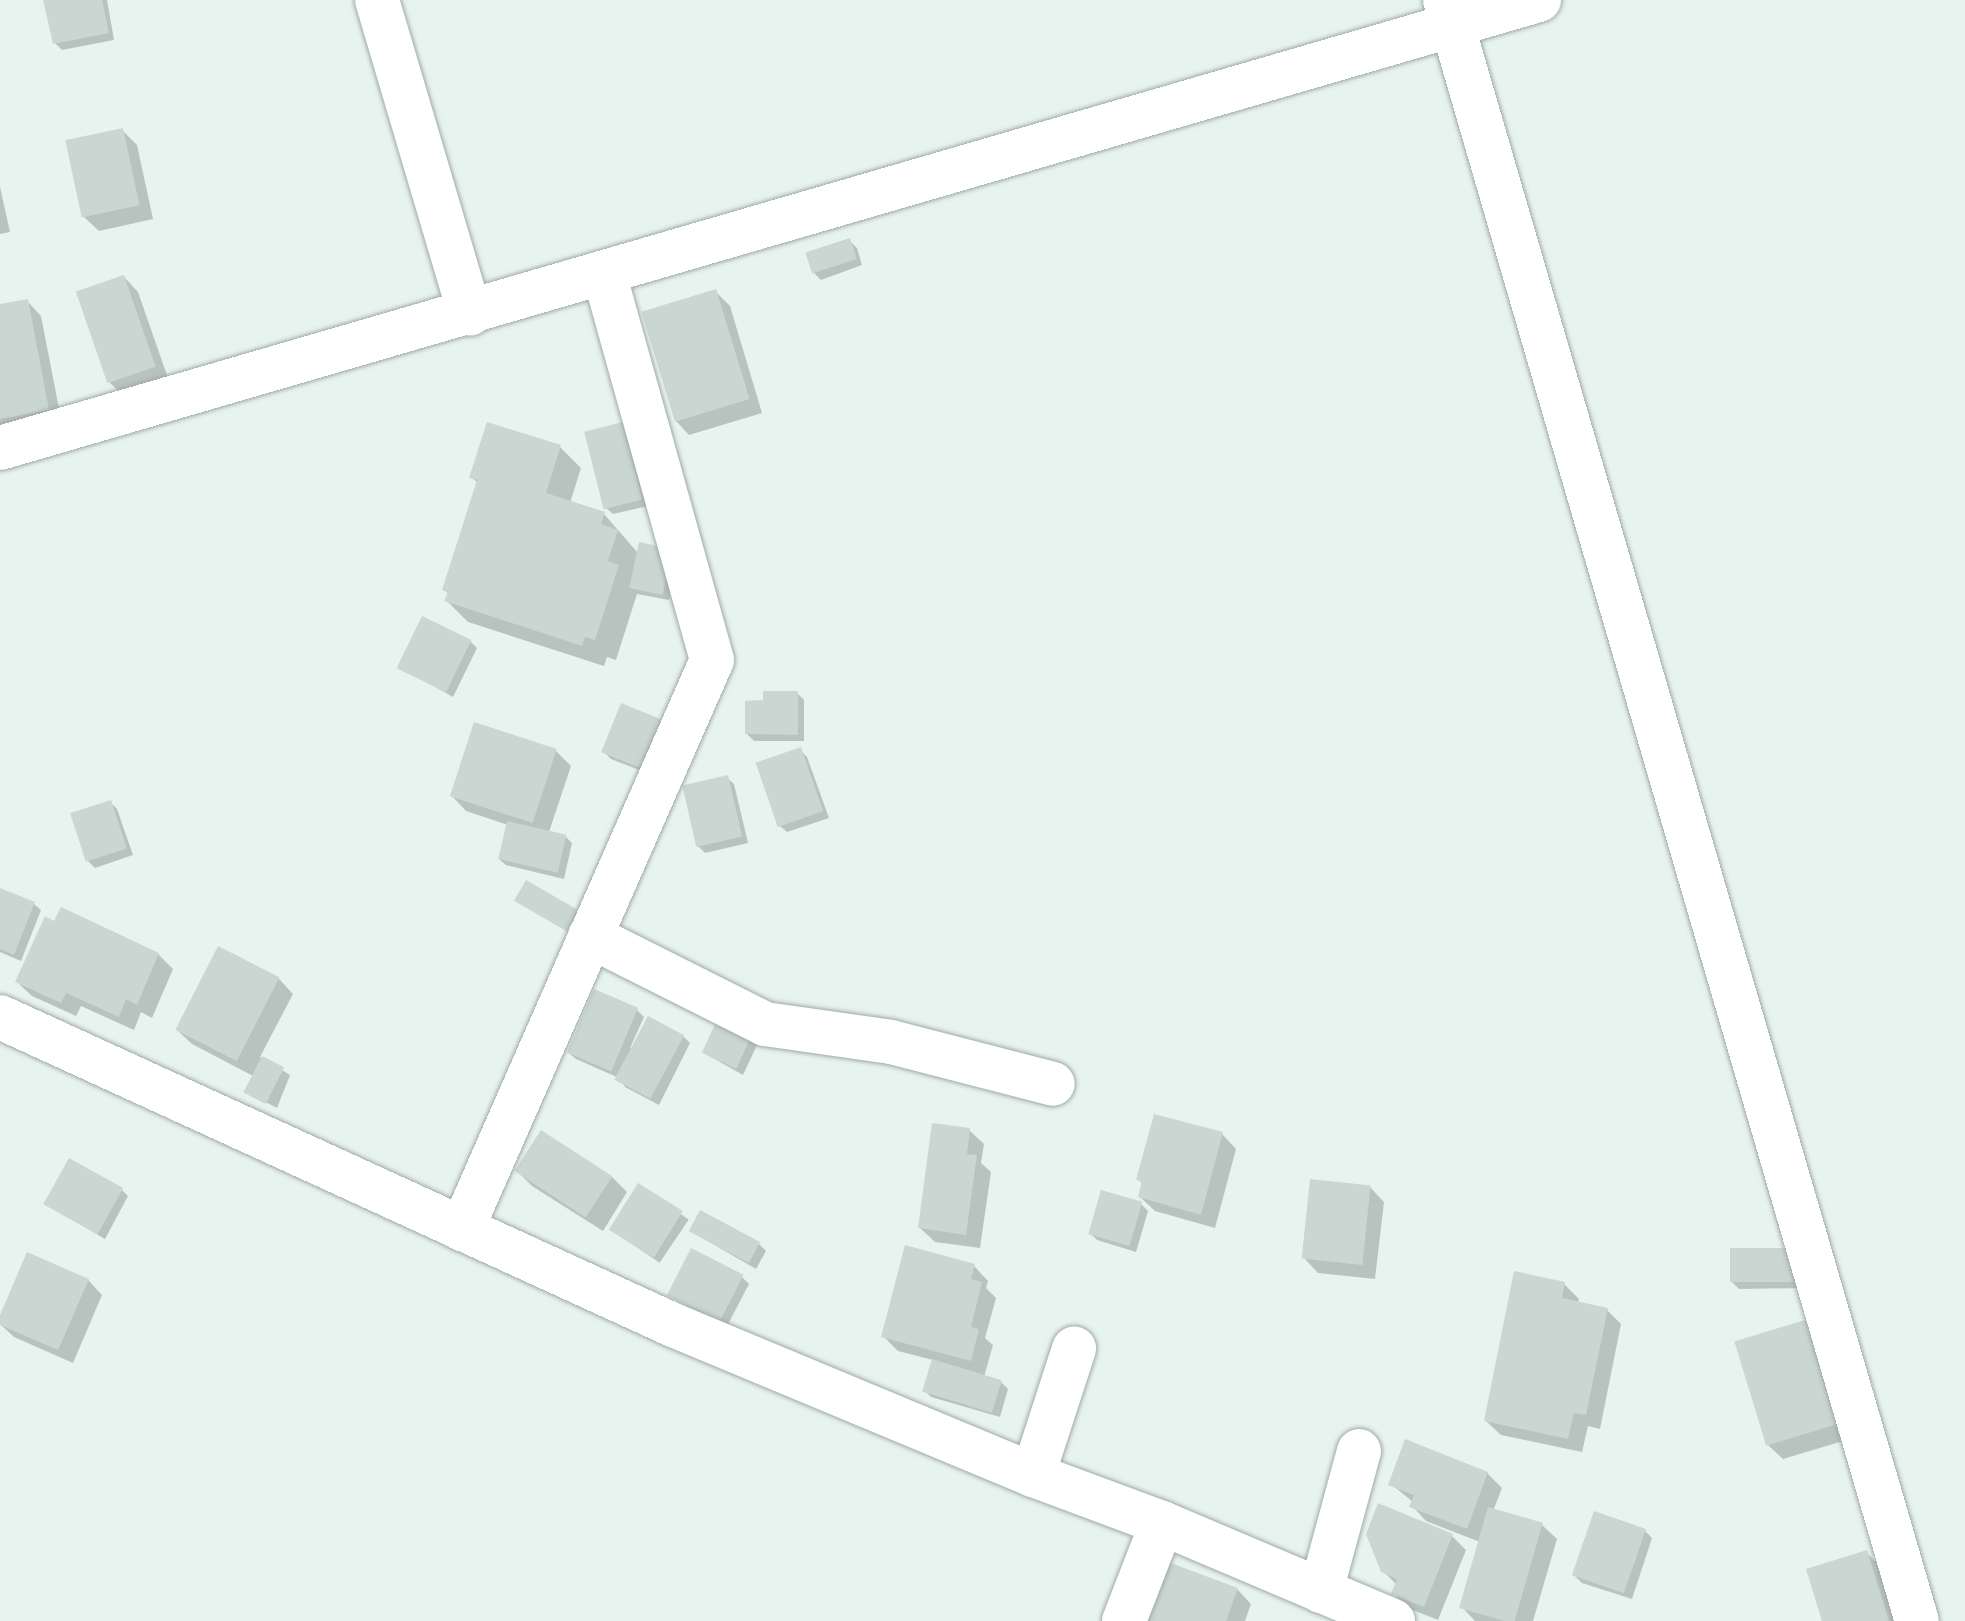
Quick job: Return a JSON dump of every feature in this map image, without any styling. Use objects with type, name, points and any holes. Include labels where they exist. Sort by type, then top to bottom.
[{"type":"street","points":[[377,0],[470,313]]},
{"type":"street","points":[[0,448],[604,273],[1448,13],[1539,0]]},
{"type":"street","points":[[1448,13],[1917,1621]]},
{"type":"street","points":[[462,1229],[712,660],[604,273]]},
{"type":"street","points":[[590,936],[765,1024],[891,1042],[1053,1084]]},
{"type":"street","points":[[0,1017],[673,1325],[1033,1475],[1162,1523],[1393,1621]]},
{"type":"street","points":[[1033,1475],[1074,1349]]},
{"type":"street","points":[[1321,1591],[1359,1451]]},
{"type":"street","points":[[1124,1621],[1162,1523]]},
{"type":"building","points":[[43,0],[102,0],[109,33],[53,44]]},
{"type":"building","points":[[123,128],[139,205],[82,218],[65,140]]},
{"type":"building","points":[[850,238],[857,259],[812,273],[805,253]]},
{"type":"building","points":[[124,275],[156,367],[107,383],[76,292]]},
{"type":"building","points":[[716,289],[750,399],[675,422],[641,312]]},
{"type":"building","points":[[28,299],[49,410],[0,419],[0,304]]},
{"type":"building","points":[[487,422],[561,445],[546,493],[605,512],[601,524],[618,530],[608,561],[619,565],[595,640],[585,637],[582,646],[444,601],[448,592],[442,590],[477,480],[469,478]]},
{"type":"building","points":[[623,422],[642,500],[604,509],[584,432]]},
{"type":"building","points":[[639,542],[672,549],[662,595],[629,588]]},
{"type":"building","points":[[422,616],[471,640],[446,692],[397,668]]},
{"type":"building","points":[[763,691],[798,691],[798,735],[745,734],[745,701],[763,700]]},
{"type":"building","points":[[621,703],[664,720],[644,769],[601,752]]},
{"type":"building","points":[[474,722],[557,749],[533,823],[450,796]]},
{"type":"building","points":[[801,747],[823,811],[778,827],[756,763]]},
{"type":"building","points":[[728,775],[742,836],[696,847],[682,786]]},
{"type":"building","points":[[111,800],[127,849],[86,862],[70,813]]},
{"type":"building","points":[[507,821],[566,835],[558,873],[498,859]]},
{"type":"building","points":[[526,880],[584,913],[572,934],[514,901]]},
{"type":"building","points":[[0,888],[35,902],[14,955],[0,949]]},
{"type":"building","points":[[61,907],[159,953],[137,1005],[126,999],[119,1017],[66,993],[61,1003],[15,982],[45,916],[54,921]]},
{"type":"building","points":[[218,946],[279,977],[237,1061],[175,1030]]},
{"type":"building","points":[[594,989],[638,1008],[611,1071],[567,1053]]},
{"type":"building","points":[[648,1016],[684,1035],[650,1099],[614,1080]]},
{"type":"building","points":[[717,1020],[751,1036],[736,1069],[702,1053]]},
{"type":"building","points":[[262,1056],[284,1067],[266,1104],[243,1093]]},
{"type":"building","points":[[1154,1114],[1223,1132],[1201,1215],[1138,1197],[1142,1181],[1136,1180]]},
{"type":"building","points":[[932,1123],[970,1128],[967,1154],[977,1155],[966,1235],[918,1228]]},
{"type":"building","points":[[541,1130],[612,1176],[586,1217],[514,1171]]},
{"type":"building","points":[[69,1158],[123,1188],[98,1234],[43,1204]]},
{"type":"building","points":[[1310,1179],[1371,1185],[1362,1265],[1302,1259]]},
{"type":"building","points":[[638,1183],[683,1211],[654,1258],[609,1230]]},
{"type":"building","points":[[1101,1190],[1142,1202],[1130,1246],[1088,1234]]},
{"type":"building","points":[[700,1210],[760,1242],[749,1263],[689,1231]]},
{"type":"building","points":[[905,1245],[975,1264],[971,1279],[982,1282],[971,1327],[979,1329],[971,1361],[881,1337]]},
{"type":"building","points":[[691,1248],[744,1275],[720,1322],[667,1295]]},
{"type":"building","points":[[1730,1248],[1798,1248],[1798,1282],[1730,1282]]},
{"type":"building","points":[[27,1252],[89,1279],[58,1350],[0,1325],[0,1315]]},
{"type":"building","points":[[1514,1271],[1565,1282],[1562,1298],[1608,1308],[1586,1415],[1574,1413],[1568,1439],[1484,1421]]},
{"type":"building","points":[[1808,1319],[1840,1423],[1766,1446],[1734,1342]]},
{"type":"building","points":[[932,1359],[1002,1380],[992,1413],[922,1392]]},
{"type":"building","points":[[1405,1439],[1488,1472],[1467,1529],[1409,1507],[1414,1495],[1388,1485]]},
{"type":"building","points":[[1378,1503],[1453,1534],[1424,1607],[1391,1594],[1397,1579],[1381,1572],[1366,1534]]},
{"type":"building","points":[[1488,1507],[1543,1523],[1515,1621],[1459,1608]]},
{"type":"building","points":[[1594,1511],[1646,1529],[1624,1593],[1572,1575]]},
{"type":"building","points":[[1867,1550],[1889,1621],[1822,1621],[1806,1569]]},
{"type":"building","points":[[1168,1562],[1238,1588],[1226,1621],[1146,1621]]}]
